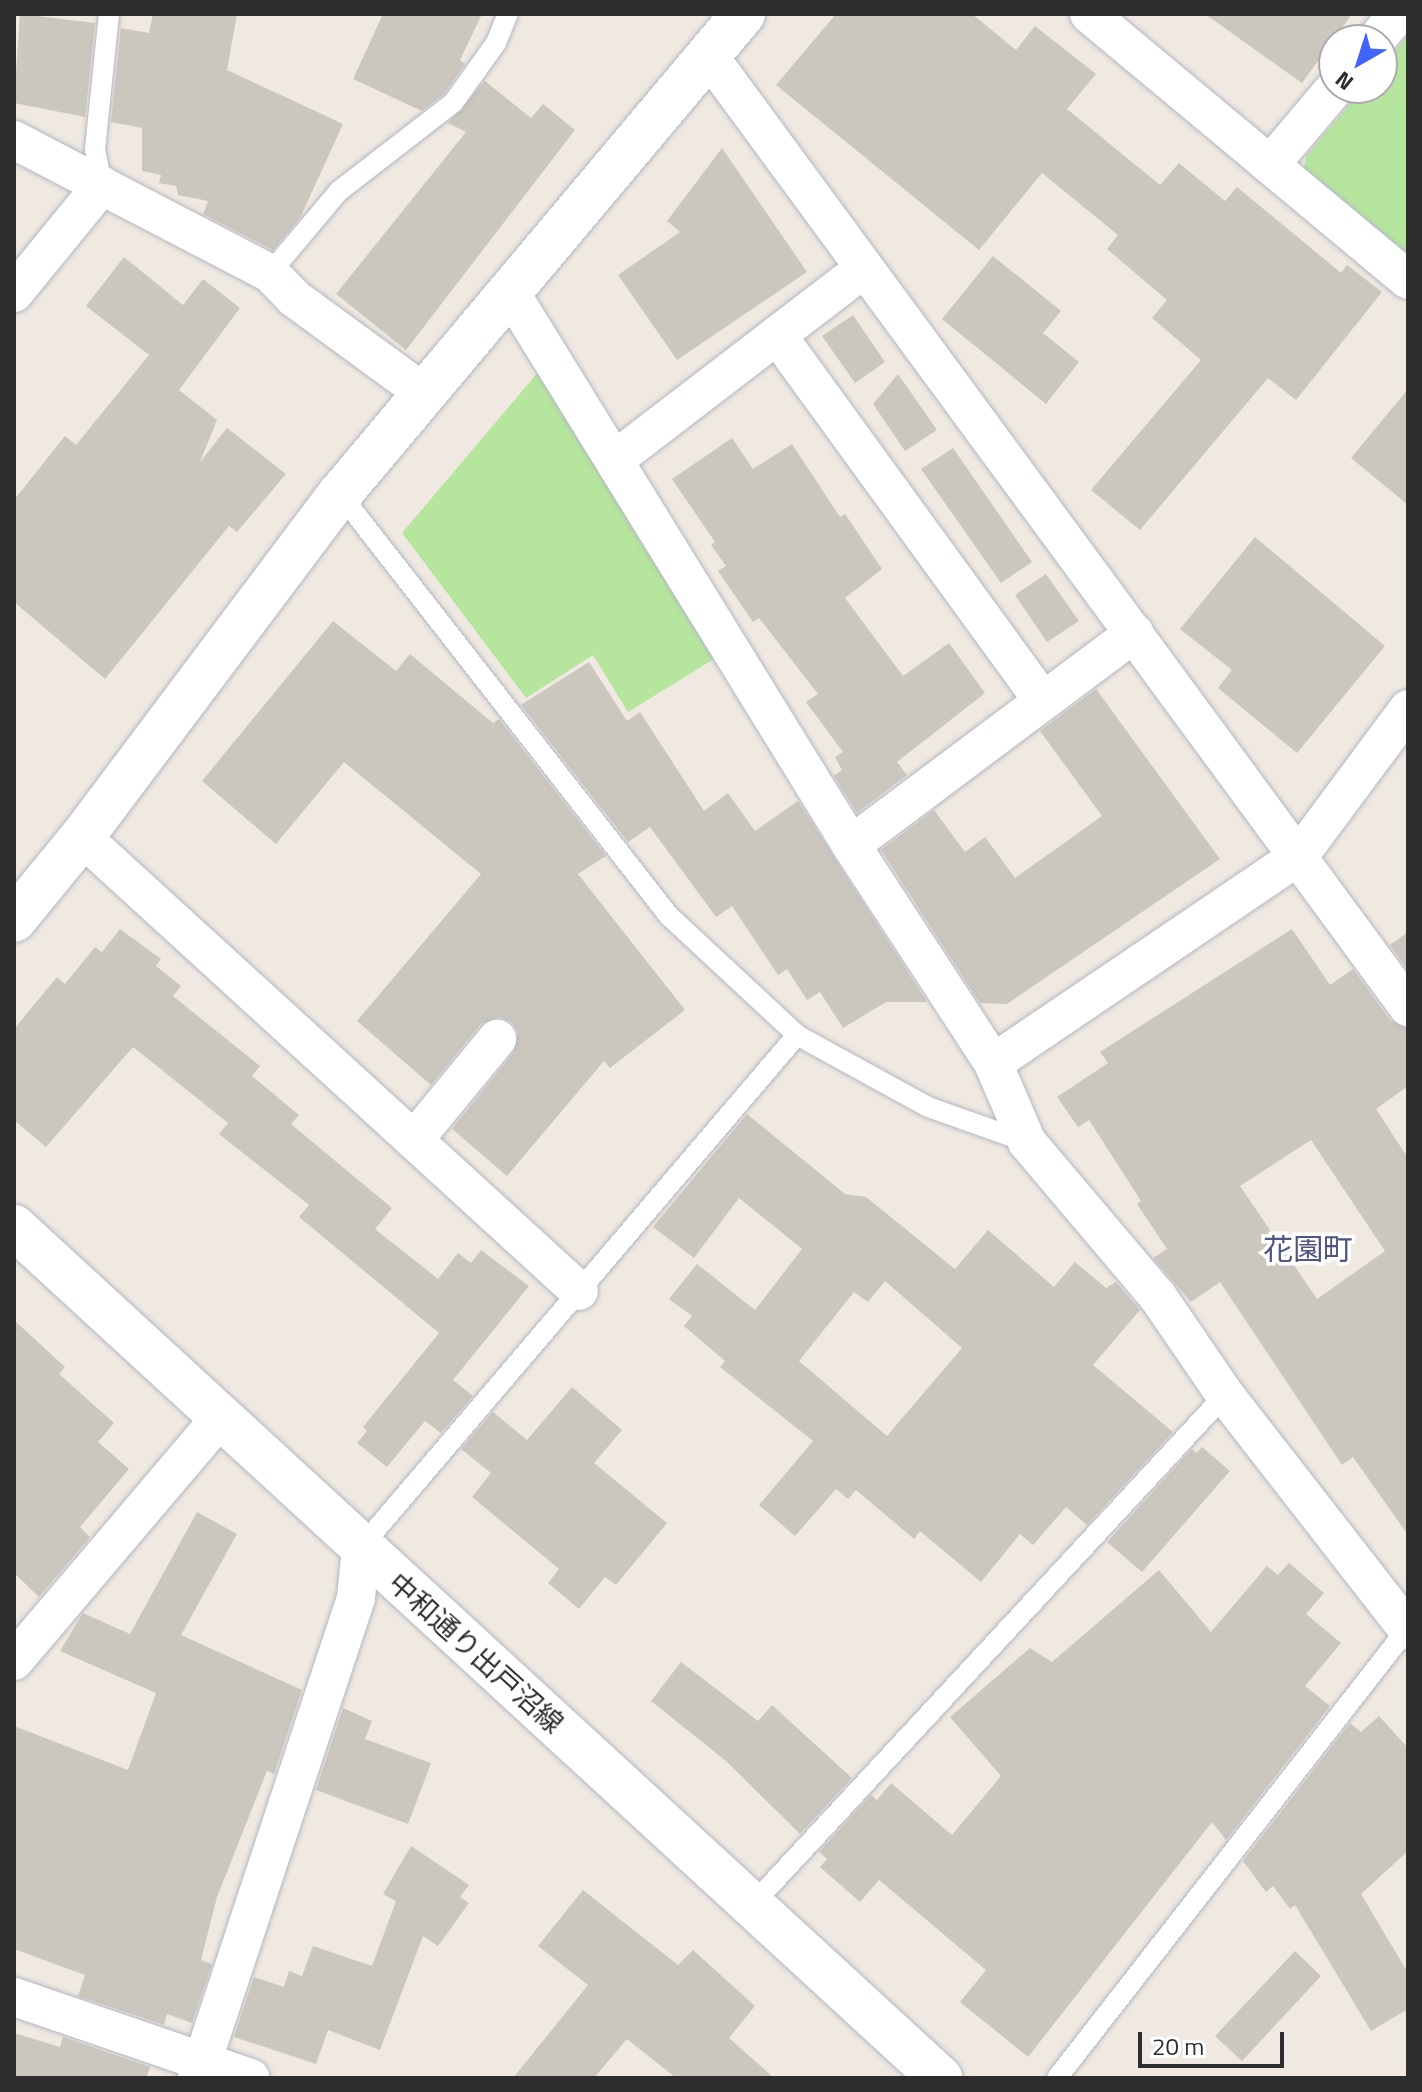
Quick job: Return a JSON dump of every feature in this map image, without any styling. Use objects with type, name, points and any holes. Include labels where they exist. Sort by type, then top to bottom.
[{"type":"street","points":[[14,920],[82,837],[340,494],[743,14]]},
{"type":"street","points":[[1089,14],[1408,280]]},
{"type":"street","points":[[708,55],[1408,1007]]},
{"type":"street","points":[[1270,165],[1321,104]]},
{"type":"street","points":[[14,140],[270,273],[294,298],[425,394]]},
{"type":"street","points":[[14,293],[102,185]]},
{"type":"street","points":[[617,458],[865,268]]},
{"type":"street","points":[[510,292],[617,458],[851,845],[993,1063],[1027,1142],[1158,1297],[1225,1395],[1408,1629]]},
{"type":"street","points":[[777,335],[1043,701]]},
{"type":"street","points":[[851,845],[1134,633]]},
{"type":"street","points":[[993,1063],[1299,856],[1408,709]]},
{"type":"street","points":[[82,837],[579,1291]]},
{"type":"street","points":[[414,1140],[497,1039]]},
{"type":"street","name":"中和通り出戸沼線","points":[[14,1227],[940,2078]]},
{"type":"street","points":[[14,1661],[221,1417]]},
{"type":"street","points":[[200,2069],[356,1598],[361,1547]]},
{"type":"street","points":[[14,1997],[200,2069],[251,2078]]},
{"type":"lane","points":[[102,185],[95,149],[109,14]]},
{"type":"lane","points":[[270,273],[339,191],[453,103],[496,43],[508,14]]},
{"type":"lane","points":[[340,494],[669,916],[797,1035],[928,1107],[1027,1142]]},
{"type":"lane","points":[[361,1547],[797,1035]]},
{"type":"lane","points":[[752,1905],[1225,1395]]},
{"type":"lane","points":[[1057,2078],[1408,1629]]},
{"type":"green space","points":[[1408,35],[1408,256],[1304,170],[1306,156],[1350,104],[1398,104],[1398,47]]},
{"type":"green space","points":[[540,370],[717,657],[628,712],[593,655],[526,698],[402,533]]},
{"type":"building","points":[[20,14],[95,23],[85,117],[14,103]]},
{"type":"building","points":[[153,14],[237,14],[227,70],[343,124],[300,218],[273,250],[203,214],[208,201],[178,195],[176,186],[159,183],[161,175],[142,171],[142,128],[111,122],[121,28],[149,33]]},
{"type":"building","points":[[383,14],[482,14],[460,60],[465,64],[444,94],[422,111],[353,79]]},
{"type":"building","points":[[836,14],[972,14],[1016,50],[1035,26],[1096,74],[1067,109],[1160,185],[1179,163],[1225,201],[1237,187],[1341,273],[1347,265],[1382,292],[1296,400],[1268,378],[1140,530],[1091,490],[1201,360],[1152,318],[1167,300],[1107,249],[1118,235],[1042,173],[979,250],[776,85]]},
{"type":"building","points":[[1205,14],[1352,14],[1345,24],[1318,24],[1318,61],[1302,83]]},
{"type":"building","points":[[485,81],[531,118],[543,104],[575,130],[406,350],[336,294],[466,132],[448,123]]},
{"type":"building","points":[[722,148],[807,272],[677,360],[618,275],[680,232],[667,221]]},
{"type":"building","points":[[993,256],[1061,311],[1043,333],[1079,362],[1046,404],[942,319]]},
{"type":"building","points":[[124,257],[183,305],[203,279],[240,308],[179,390],[217,420],[200,462],[227,428],[286,474],[237,532],[229,526],[105,679],[14,602],[14,500],[65,436],[76,445],[149,355],[86,306]]},
{"type":"building","points":[[853,315],[885,362],[855,383],[822,336]]},
{"type":"building","points":[[898,374],[937,430],[905,451],[873,404]]},
{"type":"building","points":[[1408,389],[1408,505],[1351,458]]},
{"type":"building","points":[[732,438],[753,469],[792,444],[840,517],[845,514],[882,569],[845,598],[903,676],[949,643],[985,693],[897,762],[907,775],[857,813],[834,776],[842,770],[835,757],[843,752],[806,702],[818,694],[759,618],[753,622],[718,571],[726,566],[711,545],[715,542],[672,479]]},
{"type":"building","points":[[953,448],[1032,562],[1001,583],[921,469]]},
{"type":"building","points":[[1255,537],[1385,646],[1297,753],[1218,688],[1232,670],[1180,629]]},
{"type":"building","points":[[1046,574],[1079,621],[1047,642],[1015,595]]},
{"type":"building","points":[[333,621],[396,671],[410,654],[493,723],[499,719],[606,856],[578,874],[685,1010],[610,1068],[604,1061],[507,1176],[452,1129],[514,1052],[518,1032],[512,1023],[500,1017],[481,1024],[431,1085],[357,1021],[481,874],[344,762],[276,844],[202,781]]},
{"type":"building","points":[[589,662],[627,721],[640,712],[704,811],[728,793],[755,831],[798,801],[927,1002],[886,1002],[843,1028],[820,992],[807,1000],[787,969],[778,975],[732,906],[716,917],[650,827],[628,842],[521,705]]},
{"type":"building","points":[[1096,689],[1220,859],[1007,1004],[980,1003],[881,850],[934,810],[965,852],[985,837],[1015,878],[1102,816],[1040,731]]},
{"type":"building","points":[[120,929],[161,959],[156,966],[181,986],[173,996],[260,1066],[252,1076],[299,1115],[291,1124],[392,1208],[375,1229],[438,1279],[458,1253],[471,1263],[481,1250],[529,1286],[453,1380],[473,1396],[441,1433],[425,1421],[387,1467],[357,1443],[367,1431],[363,1427],[439,1333],[299,1217],[309,1205],[219,1134],[228,1123],[133,1047],[46,1147],[14,1120],[14,1029],[57,977],[65,984],[95,947],[102,952]]},
{"type":"building","points":[[1292,929],[1330,985],[1353,969],[1390,1020],[1408,1029],[1408,1086],[1376,1109],[1408,1158],[1408,1535],[1353,1457],[1342,1465],[1220,1282],[1191,1302],[1153,1258],[1167,1249],[1137,1204],[1141,1201],[1089,1120],[1078,1127],[1057,1097],[1108,1063],[1100,1052]],"holes":[[[1311,1140],[1385,1251],[1317,1299],[1240,1186]]]},
{"type":"building","points":[[1408,932],[1408,970],[1390,945]]},
{"type":"building","points":[[747,1114],[845,1194],[866,1197],[955,1269],[988,1230],[1054,1287],[1075,1262],[1106,1288],[1116,1282],[1140,1310],[1093,1365],[1173,1432],[1087,1525],[1066,1507],[1033,1545],[1020,1534],[981,1582],[920,1531],[914,1539],[856,1490],[848,1499],[836,1489],[795,1536],[759,1505],[813,1441],[720,1367],[725,1361],[684,1326],[692,1316],[669,1299],[697,1264],[755,1310],[802,1249],[739,1198],[694,1258],[653,1227]],"holes":[[[885,1281],[962,1348],[887,1436],[799,1361],[854,1292],[868,1302]]]},
{"type":"building","points":[[14,1320],[65,1367],[59,1374],[114,1423],[98,1442],[129,1469],[80,1527],[90,1537],[39,1597],[14,1573]]},
{"type":"building","points":[[572,1387],[622,1430],[594,1463],[667,1523],[616,1585],[605,1577],[579,1609],[548,1583],[559,1569],[472,1497],[491,1473],[461,1449],[493,1412],[527,1440]]},
{"type":"building","points":[[1202,1447],[1230,1471],[1142,1572],[1107,1542],[1192,1449],[1196,1453]]},
{"type":"building","points":[[197,1512],[237,1534],[181,1635],[302,1690],[274,1774],[267,1771],[217,1897],[201,1960],[212,1964],[192,2023],[167,2014],[164,2025],[78,1996],[85,1975],[14,1949],[14,1726],[128,1770],[156,1693],[60,1651],[83,1613],[130,1634]]},
{"type":"building","points":[[1289,1563],[1324,1593],[1306,1614],[1341,1643],[1305,1686],[1330,1706],[1226,1840],[1212,1822],[1028,2057],[960,2002],[986,1970],[879,1880],[860,1902],[820,1867],[827,1859],[819,1852],[871,1795],[877,1800],[891,1783],[952,1835],[1001,1776],[950,1717],[1030,1648],[1052,1662],[1159,1570],[1211,1632],[1267,1566],[1278,1575]]},
{"type":"building","points":[[681,1662],[758,1721],[772,1705],[852,1778],[800,1834],[726,1761],[651,1701]]},
{"type":"building","points":[[343,1708],[372,1721],[365,1739],[431,1763],[408,1824],[316,1790]]},
{"type":"building","points":[[1379,1716],[1408,1748],[1408,1851],[1361,1894],[1408,1973],[1408,2009],[1371,2031],[1295,1905],[1290,1909],[1273,1886],[1266,1892],[1243,1861],[1350,1723],[1361,1732]]},
{"type":"building","points":[[411,1846],[469,1885],[460,1897],[469,1903],[438,1946],[423,1936],[380,2050],[328,2030],[316,2064],[234,2037],[254,1977],[284,1987],[289,1971],[302,1976],[313,1946],[372,1966],[396,1901],[383,1894]]},
{"type":"building","points":[[583,1890],[678,1965],[693,1950],[755,2006],[729,2038],[774,2078],[676,2078],[627,2039],[594,2078],[513,2078],[588,1985],[538,1946]]},
{"type":"building","points":[[1295,1951],[1321,1976],[1242,2061],[1215,2036]]},
{"type":"building","points":[[14,2033],[60,2047],[63,2037],[150,2067],[146,2078],[14,2078]]},
{"type":"district","name":"花園町","points":[[1308,1249]]}]
